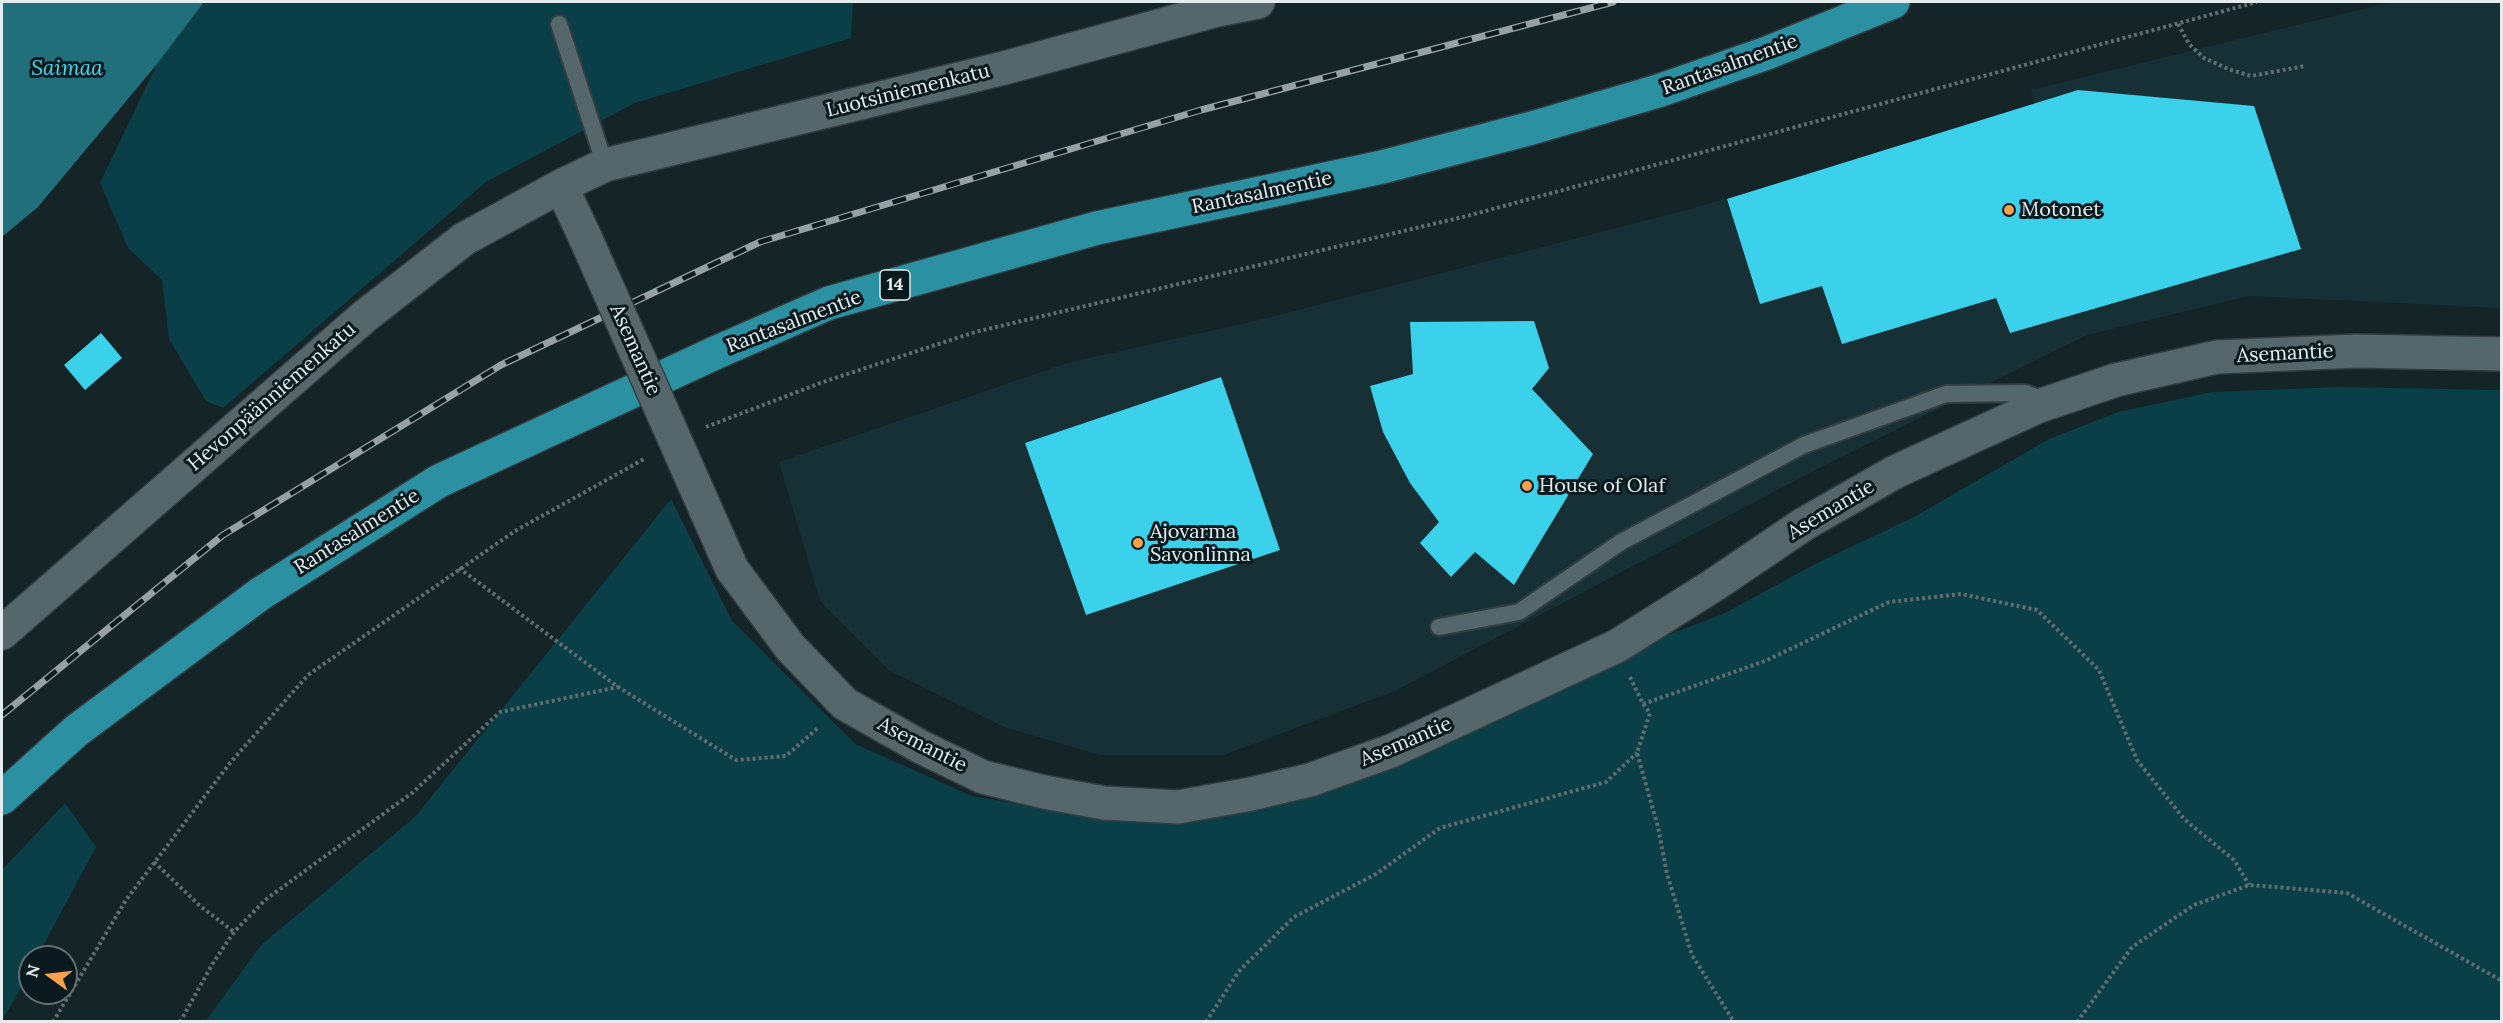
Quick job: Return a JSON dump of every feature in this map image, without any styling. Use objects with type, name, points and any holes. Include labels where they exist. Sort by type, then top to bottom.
[{"type":"highway","name":"Rantasalmentie","points":[[2,798],[76,731],[260,594],[439,481],[715,352],[818,308],[1097,228],[1382,166],[1532,128],[1658,91],[1756,57],[1893,2]]},
{"type":"street","name":"Luotsiniemenkatu","points":[[561,186],[605,165],[1004,68],[1217,6],[1258,2]]},
{"type":"street","name":"Asemantie","points":[[561,186],[732,569],[789,647],[845,704],[921,747],[983,777],[1044,792],[1104,802],[1178,807],[1251,794],[1310,780],[1391,751],[1617,646],[1714,585],[1804,524],[1895,472],[2039,406],[2116,380],[2217,357],[2358,351],[2502,354]]},
{"type":"street","name":"Hevonpäänniemenkatu","points":[[2,633],[364,316],[464,239],[561,186]]},
{"type":"lane","points":[[559,24],[605,165]]},
{"type":"lane","points":[[1439,627],[1519,612],[1621,542],[1804,445],[1946,394],[2025,393],[2035,397],[2039,406]]},
{"type":"path","points":[[695,432],[823,382],[975,332],[1467,216],[2257,2]]},
{"type":"path","points":[[2178,24],[2189,44],[2196,51],[2204,58],[2228,69],[2251,76],[2305,66]]},
{"type":"path","points":[[53,1022],[126,900],[230,763],[308,675],[515,531],[655,453]]},
{"type":"path","points":[[459,568],[618,687],[736,760],[786,756],[845,704]]},
{"type":"path","points":[[1643,705],[1765,661],[1888,602],[1961,594],[2037,610],[2099,670],[2137,760],[2184,819],[2234,860],[2249,885]]},
{"type":"path","points":[[1206,1022],[1239,970],[1294,917],[1376,874],[1440,828],[1606,782],[1637,753],[1650,714],[1643,705],[1617,646]]},
{"type":"path","points":[[180,1022],[213,963],[234,932],[265,900],[412,793],[500,712],[618,687]]},
{"type":"path","points":[[1637,753],[1658,827],[1667,874],[1692,955],[1734,1022]]},
{"type":"path","points":[[154,862],[199,905],[234,932]]},
{"type":"path","points":[[2077,1022],[2132,947],[2194,905],[2249,885],[2347,893],[2502,981]]},
{"type":"shaded area","points":[[204,2],[853,2],[851,38],[635,103],[486,182],[223,408],[206,401],[169,339],[162,280],[128,248],[100,183],[157,64]]},
{"type":"shaded area","points":[[2391,2],[2501,2],[2501,308],[2249,296],[2087,335],[1831,462],[1395,691],[1224,755],[1100,755],[1004,727],[890,671],[820,601],[779,462],[1067,363],[1263,319],[1690,209],[2036,108],[2031,90]]},
{"type":"shaded area","points":[[2340,387],[2501,390],[2501,1021],[205,1022],[262,944],[415,817],[671,499],[732,621],[855,744],[972,796],[1089,816],[1173,821],[1723,614],[1817,563],[1914,517],[2049,439],[2118,412],[2212,392]]},
{"type":"shaded area","points":[[65,803],[96,847],[43,945],[18,945],[18,992],[2,1021],[2,870]]},
{"type":"water","name":"Saimaa","points":[[2,2],[204,2],[157,64],[38,207],[2,237]]},
{"type":"building","name":"Motonet","points":[[2078,90],[2254,106],[2301,249],[2010,333],[1996,298],[1842,344],[1822,286],[1760,304],[1727,199]]},
{"type":"building","points":[[1534,321],[1549,368],[1532,389],[1593,454],[1514,585],[1475,552],[1451,577],[1420,543],[1439,522],[1410,483],[1383,432],[1370,386],[1413,374],[1410,322]]},
{"type":"building","points":[[101,333],[122,358],[85,390],[64,365]]},
{"type":"building","points":[[1221,377],[1280,550],[1086,615],[1025,443]]},
{"type":"railway","points":[[2,715],[223,535],[501,365],[760,242],[1201,110],[1613,2]]},
{"type":"place","name":"Motonet","points":[[2009,210]]},
{"type":"place","name":"House of Olaf","points":[[1527,486]]},
{"type":"place","name":"Ajovarma Savonlinna","points":[[1138,543]]}]
